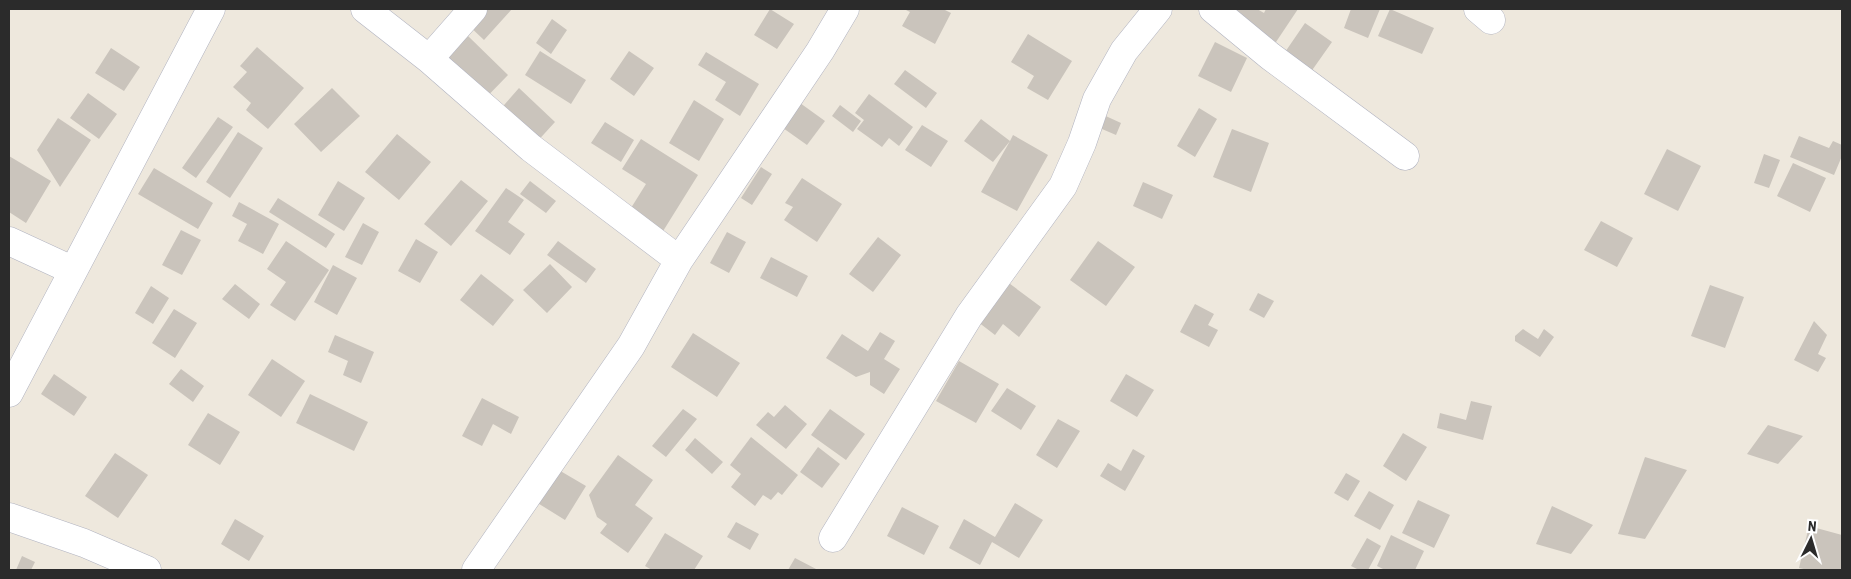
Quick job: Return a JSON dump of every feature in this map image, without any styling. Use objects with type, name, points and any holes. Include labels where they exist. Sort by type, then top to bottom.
[{"type":"street","points":[[9,393],[72,270],[211,9]]},
{"type":"street","points":[[366,9],[429,59],[530,148],[679,260]]},
{"type":"street","points":[[429,59],[473,9]]},
{"type":"street","points":[[476,570],[631,346],[679,260],[820,51],[845,9]]},
{"type":"street","points":[[833,538],[969,316],[1063,186],[1082,143],[1097,100],[1124,51],[1158,9]]},
{"type":"street","points":[[1213,9],[1270,56],[1405,156]]},
{"type":"street","points":[[9,241],[72,270]]},
{"type":"street","points":[[9,517],[84,543],[148,570]]},
{"type":"building","points":[[479,9],[512,9],[484,40],[466,23]]},
{"type":"building","points":[[770,9],[794,24],[777,49],[754,35]]},
{"type":"building","points":[[904,9],[943,9],[951,13],[935,44],[902,26],[910,12]]},
{"type":"building","points":[[1234,9],[1257,9],[1264,13],[1266,9],[1298,9],[1274,45]]},
{"type":"building","points":[[1351,9],[1380,9],[1368,38],[1344,28]]},
{"type":"building","points":[[1390,9],[1434,28],[1422,54],[1378,36]]},
{"type":"building","points":[[552,19],[567,30],[551,54],[536,43]]},
{"type":"building","points":[[1305,23],[1332,42],[1308,76],[1281,58]]},
{"type":"building","points":[[1028,34],[1072,61],[1048,100],[1027,88],[1034,76],[1011,62]]},
{"type":"building","points":[[467,35],[508,75],[474,110],[433,70]]},
{"type":"building","points":[[1215,42],[1247,58],[1231,92],[1198,76]]},
{"type":"building","points":[[257,47],[304,88],[268,129],[246,110],[251,103],[233,87],[247,72],[240,66]]},
{"type":"building","points":[[111,48],[140,67],[124,91],[95,73]]},
{"type":"building","points":[[540,51],[586,80],[571,104],[525,75]]},
{"type":"building","points":[[629,51],[654,68],[634,96],[610,79]]},
{"type":"building","points":[[706,52],[759,84],[740,116],[715,100],[726,82],[698,65]]},
{"type":"building","points":[[905,70],[937,93],[926,108],[894,84]]},
{"type":"building","points":[[332,88],[360,116],[321,152],[294,124]]},
{"type":"building","points":[[519,88],[555,122],[534,145],[498,112]]},
{"type":"building","points":[[88,93],[117,114],[99,139],[70,118]]},
{"type":"building","points":[[869,94],[913,127],[899,146],[889,138],[882,147],[857,129],[864,120],[855,113]]},
{"type":"building","points":[[694,100],[724,119],[699,161],[669,143]]},
{"type":"building","points":[[800,103],[825,121],[807,145],[783,128]]},
{"type":"building","points":[[840,105],[861,121],[853,132],[832,116]]},
{"type":"building","points":[[1086,107],[1121,123],[1116,135],[1081,120]]},
{"type":"building","points":[[1199,108],[1217,119],[1195,157],[1177,146]]},
{"type":"building","points":[[218,117],[233,127],[196,178],[182,168]]},
{"type":"building","points":[[58,118],[91,140],[60,187],[37,150]]},
{"type":"building","points":[[981,119],[1010,141],[993,162],[964,141]]},
{"type":"building","points":[[605,122],[634,140],[621,162],[591,143]]},
{"type":"building","points":[[922,125],[948,141],[931,167],[905,150]]},
{"type":"building","points":[[1232,129],[1269,143],[1251,192],[1213,177]]},
{"type":"building","points":[[238,132],[263,148],[230,198],[206,182]]},
{"type":"building","points":[[397,134],[431,162],[399,200],[365,172]]},
{"type":"building","points":[[1013,135],[1048,155],[1017,211],[981,192]]},
{"type":"building","points":[[1799,136],[1829,148],[1833,141],[1842,145],[1842,156],[1834,175],[1790,157]]},
{"type":"building","points":[[641,139],[698,175],[660,236],[626,216],[646,184],[622,169]]},
{"type":"building","points":[[1667,149],[1701,166],[1678,211],[1644,194]]},
{"type":"building","points":[[1764,154],[1780,160],[1769,188],[1754,183]]},
{"type":"building","points":[[9,156],[51,181],[26,223],[9,212]]},
{"type":"building","points":[[1793,163],[1826,178],[1810,212],[1777,196]]},
{"type":"building","points":[[761,167],[772,174],[752,205],[741,198]]},
{"type":"building","points":[[154,168],[213,203],[198,229],[138,194]]},
{"type":"building","points":[[802,178],[842,204],[817,242],[784,220],[793,207],[785,203]]},
{"type":"building","points":[[461,180],[488,201],[451,246],[424,224]]},
{"type":"building","points":[[338,181],[365,198],[344,231],[318,215]]},
{"type":"building","points":[[530,181],[556,201],[546,213],[520,194]]},
{"type":"building","points":[[1143,182],[1173,195],[1162,219],[1133,206]]},
{"type":"building","points":[[506,188],[524,200],[508,222],[525,234],[510,255],[475,231]]},
{"type":"building","points":[[278,198],[335,234],[326,248],[269,212]]},
{"type":"building","points":[[239,202],[279,224],[263,254],[238,241],[247,224],[232,216]]},
{"type":"building","points":[[1601,221],[1633,238],[1617,267],[1584,250]]},
{"type":"building","points":[[363,223],[379,232],[362,265],[345,257]]},
{"type":"building","points":[[181,230],[201,240],[182,275],[162,265]]},
{"type":"building","points":[[727,232],[746,242],[729,273],[710,263]]},
{"type":"building","points":[[878,237],[901,255],[873,292],[849,274]]},
{"type":"building","points":[[416,239],[438,252],[420,283],[398,271]]},
{"type":"building","points":[[286,241],[329,270],[295,321],[270,305],[286,282],[267,269]]},
{"type":"building","points":[[558,241],[596,269],[586,283],[547,255]]},
{"type":"building","points":[[1098,241],[1135,267],[1106,306],[1070,280]]},
{"type":"building","points":[[771,257],[808,276],[797,297],[760,278]]},
{"type":"building","points":[[550,264],[572,287],[547,313],[523,290]]},
{"type":"building","points":[[333,265],[357,278],[337,315],[314,302]]},
{"type":"building","points":[[994,272],[1041,307],[1019,337],[1003,324],[995,335],[969,315]]},
{"type":"building","points":[[481,274],[514,300],[493,326],[460,300]]},
{"type":"building","points":[[235,284],[260,304],[249,319],[222,299]]},
{"type":"building","points":[[1710,285],[1744,297],[1725,348],[1691,336]]},
{"type":"building","points":[[151,286],[169,298],[153,324],[135,313]]},
{"type":"building","points":[[1258,293],[1274,301],[1264,318],[1249,310]]},
{"type":"building","points":[[1195,304],[1214,314],[1208,325],[1218,330],[1209,347],[1180,332]]},
{"type":"building","points":[[174,309],[197,323],[175,358],[152,343]]},
{"type":"building","points":[[1814,321],[1827,335],[1818,354],[1826,358],[1818,372],[1794,360]]},
{"type":"building","points":[[1523,329],[1538,339],[1544,329],[1554,337],[1540,357],[1515,341],[1515,336]]},
{"type":"building","points":[[880,332],[895,341],[884,359],[900,369],[884,394],[870,385],[870,372],[856,377],[826,358],[842,334],[868,351]]},
{"type":"building","points":[[693,333],[740,363],[717,397],[671,367]]},
{"type":"building","points":[[335,335],[374,352],[361,383],[343,375],[348,361],[328,352]]},
{"type":"building","points":[[272,359],[305,381],[281,417],[248,395]]},
{"type":"building","points":[[959,361],[999,384],[976,423],[936,401]]},
{"type":"building","points":[[181,369],[204,386],[193,402],[169,384]]},
{"type":"building","points":[[54,374],[87,397],[74,416],[41,394]]},
{"type":"building","points":[[1126,374],[1154,390],[1137,417],[1110,401]]},
{"type":"building","points":[[1007,388],[1036,406],[1021,430],[991,411]]},
{"type":"building","points":[[310,394],[368,422],[354,451],[296,423]]},
{"type":"building","points":[[482,398],[519,417],[511,434],[493,424],[482,446],[462,436]]},
{"type":"building","points":[[1471,401],[1492,406],[1483,440],[1437,428],[1440,413],[1466,420]]},
{"type":"building","points":[[785,405],[807,424],[786,449],[756,425],[768,412],[774,417]]},
{"type":"building","points":[[683,409],[697,419],[666,457],[652,446]]},
{"type":"building","points":[[830,409],[865,434],[846,460],[811,435]]},
{"type":"building","points":[[208,413],[240,432],[220,465],[188,445]]},
{"type":"building","points":[[1058,419],[1080,431],[1057,468],[1036,455]]},
{"type":"building","points":[[1768,425],[1803,436],[1778,464],[1747,454]]},
{"type":"building","points":[[1403,433],[1427,447],[1406,481],[1383,466]]},
{"type":"building","points":[[751,437],[798,475],[782,495],[778,492],[771,500],[763,495],[755,506],[731,487],[741,474],[730,465]]},
{"type":"building","points":[[695,438],[723,462],[712,474],[685,450]]},
{"type":"building","points":[[818,447],[840,464],[822,488],[800,472]]},
{"type":"building","points":[[1133,449],[1145,456],[1125,491],[1100,476],[1108,463],[1121,471]]},
{"type":"building","points":[[115,453],[148,475],[118,518],[85,496]]},
{"type":"building","points":[[618,455],[653,480],[635,505],[653,518],[628,553],[600,533],[607,524],[597,517],[589,495]]},
{"type":"building","points":[[1645,457],[1687,470],[1645,539],[1618,534]]},
{"type":"building","points":[[557,469],[586,486],[565,520],[536,502]]},
{"type":"building","points":[[1346,473],[1360,481],[1348,501],[1334,493]]},
{"type":"building","points":[[1369,491],[1394,505],[1380,530],[1354,516]]},
{"type":"building","points":[[1418,500],[1450,515],[1434,548],[1402,533]]},
{"type":"building","points":[[1015,503],[1043,520],[1019,558],[992,542],[980,565],[949,548],[964,519],[995,537]]},
{"type":"building","points":[[1552,506],[1593,525],[1571,554],[1536,544]]},
{"type":"building","points":[[902,507],[939,526],[924,555],[887,536]]},
{"type":"building","points":[[235,519],[264,536],[249,561],[221,544]]},
{"type":"building","points":[[736,522],[759,534],[750,550],[727,537]]},
{"type":"building","points":[[1809,526],[1842,535],[1842,570],[1808,570],[1799,568]]},
{"type":"building","points":[[665,533],[703,556],[694,570],[652,570],[645,566]]},
{"type":"building","points":[[1391,535],[1424,551],[1415,570],[1385,570],[1377,566]]},
{"type":"building","points":[[1367,538],[1381,546],[1368,570],[1359,570],[1351,566]]},
{"type":"building","points":[[22,556],[35,562],[31,570],[16,570]]},
{"type":"building","points":[[795,558],[818,570],[788,570]]}]
